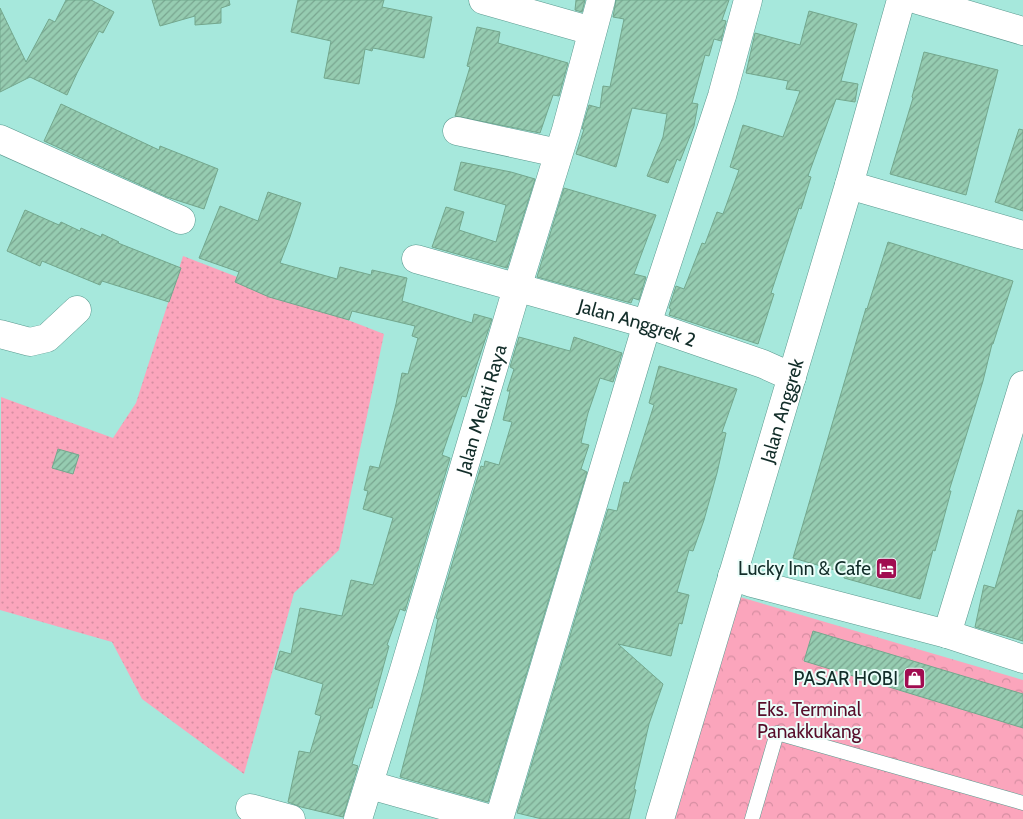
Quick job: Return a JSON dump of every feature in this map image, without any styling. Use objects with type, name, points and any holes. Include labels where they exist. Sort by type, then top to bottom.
[{"type":"street","points":[[483,0],[592,31]]},
{"type":"street","name":"Jalan Melati Raya","points":[[358,819],[558,153],[601,0]]},
{"type":"street","points":[[499,819],[647,324],[722,96],[748,0]]},
{"type":"street","name":"Jalan Anggrek","points":[[660,819],[849,185],[901,0]]},
{"type":"street","points":[[918,0],[978,8],[1023,30]]},
{"type":"street","points":[[457,131],[558,153]]},
{"type":"street","points":[[0,139],[181,220]]},
{"type":"street","points":[[849,185],[1023,235]]},
{"type":"street","name":"Jalan Anggrek 2","points":[[416,259],[647,324],[763,364],[792,377]]},
{"type":"street","points":[[0,334],[30,342],[47,338],[77,310]]},
{"type":"street","points":[[947,634],[1023,385]]},
{"type":"street","points":[[732,576],[752,583],[947,634],[1023,659]]},
{"type":"street","points":[[370,784],[491,819]]},
{"type":"street","points":[[250,808],[291,819]]},
{"type":"lane","points":[[752,819],[777,732],[1023,803]]},
{"type":"green space","points":[[183,256],[384,334],[339,550],[294,593],[244,774],[142,699],[112,642],[0,610],[1,397],[113,438],[136,403]]},
{"type":"green space","name":"Eks. Terminal Panakkukang","points":[[740,597],[1023,680],[1023,819],[675,819]]},
{"type":"building","points":[[66,0],[91,0],[114,12],[103,33],[99,31],[67,95],[30,77],[0,92],[0,8],[26,62],[49,19],[55,22]]},
{"type":"building","points":[[152,0],[229,0],[230,5],[221,8],[221,23],[195,25],[195,16],[160,26]]},
{"type":"building","points":[[298,0],[384,0],[382,7],[432,17],[424,58],[373,48],[372,51],[365,49],[359,84],[324,78],[331,41],[291,32]]},
{"type":"building","points":[[576,0],[585,0],[582,12],[575,10]]},
{"type":"building","points":[[616,0],[729,0],[722,20],[726,21],[721,41],[714,39],[709,56],[705,55],[692,103],[698,104],[694,126],[680,161],[677,159],[668,183],[647,176],[663,137],[667,114],[632,108],[616,167],[576,154],[589,105],[600,108],[603,86],[610,87],[624,19],[613,17]]},
{"type":"building","points":[[809,11],[857,24],[841,81],[858,84],[855,102],[836,99],[808,176],[811,177],[771,293],[774,294],[758,344],[669,315],[671,309],[669,308],[676,286],[684,289],[702,243],[705,244],[717,212],[723,214],[739,170],[730,167],[743,125],[783,137],[800,91],[786,89],[788,81],[746,73],[755,33],[800,45]]},
{"type":"building","points":[[477,27],[500,32],[498,43],[568,63],[559,96],[553,95],[540,133],[455,116],[470,67],[467,66]]},
{"type":"building","points":[[924,52],[998,70],[966,195],[890,174],[913,98]]},
{"type":"building","points":[[61,104],[159,150],[160,146],[218,169],[204,209],[167,197],[44,141]]},
{"type":"building","points":[[1019,129],[1023,130],[1023,211],[995,202]]},
{"type":"building","points":[[461,162],[535,179],[507,268],[432,247],[446,207],[464,212],[459,230],[496,242],[506,205],[454,190]]},
{"type":"building","points":[[564,188],[656,215],[634,274],[646,277],[639,300],[633,298],[631,303],[537,277]]},
{"type":"building","points":[[268,192],[301,203],[280,263],[337,279],[340,267],[371,275],[372,270],[407,278],[402,301],[472,323],[474,314],[492,319],[466,397],[462,396],[442,455],[450,458],[405,611],[400,609],[387,645],[389,646],[372,708],[369,708],[352,764],[358,766],[343,817],[288,802],[299,751],[310,753],[321,716],[315,714],[323,684],[275,669],[280,651],[291,654],[300,608],[342,616],[351,580],[373,585],[393,518],[363,509],[368,491],[364,490],[370,466],[379,468],[402,373],[408,374],[418,338],[412,336],[415,326],[352,311],[349,320],[269,297],[235,282],[239,272],[199,258],[220,206],[258,221]]},
{"type":"building","points":[[25,210],[59,225],[61,222],[80,231],[81,228],[101,237],[102,234],[118,243],[181,268],[169,302],[102,281],[100,285],[42,261],[40,266],[7,251]]},
{"type":"building","points":[[888,242],[1013,281],[992,344],[983,381],[949,491],[951,491],[935,551],[933,550],[920,599],[844,578],[845,573],[793,558],[866,308]]},
{"type":"building","points":[[519,337],[570,351],[574,337],[622,353],[613,382],[600,378],[588,413],[581,443],[589,445],[581,469],[587,472],[488,802],[400,777],[423,689],[438,619],[436,618],[481,466],[484,467],[485,461],[499,465],[512,422],[503,420],[510,391],[507,391],[514,369],[510,367]]},
{"type":"building","points":[[659,366],[737,389],[722,432],[726,433],[704,520],[693,551],[689,550],[677,592],[689,595],[682,624],[679,623],[671,656],[618,644],[663,684],[649,724],[629,819],[542,819],[517,813],[608,509],[617,511],[624,482],[629,483],[654,405],[649,403]]},
{"type":"building","points":[[58,449],[79,455],[73,474],[52,468]]},
{"type":"building","points":[[1018,510],[1023,511],[1023,641],[975,627],[984,585],[995,588]]},
{"type":"building","name":"PASAR HOBI","points":[[813,631],[1023,694],[1023,728],[804,661]]},
{"type":"place","name":"Lucky Inn & Cafe","points":[[887,568]]},
{"type":"place","name":"PASAR HOBI","points":[[914,678]]}]
